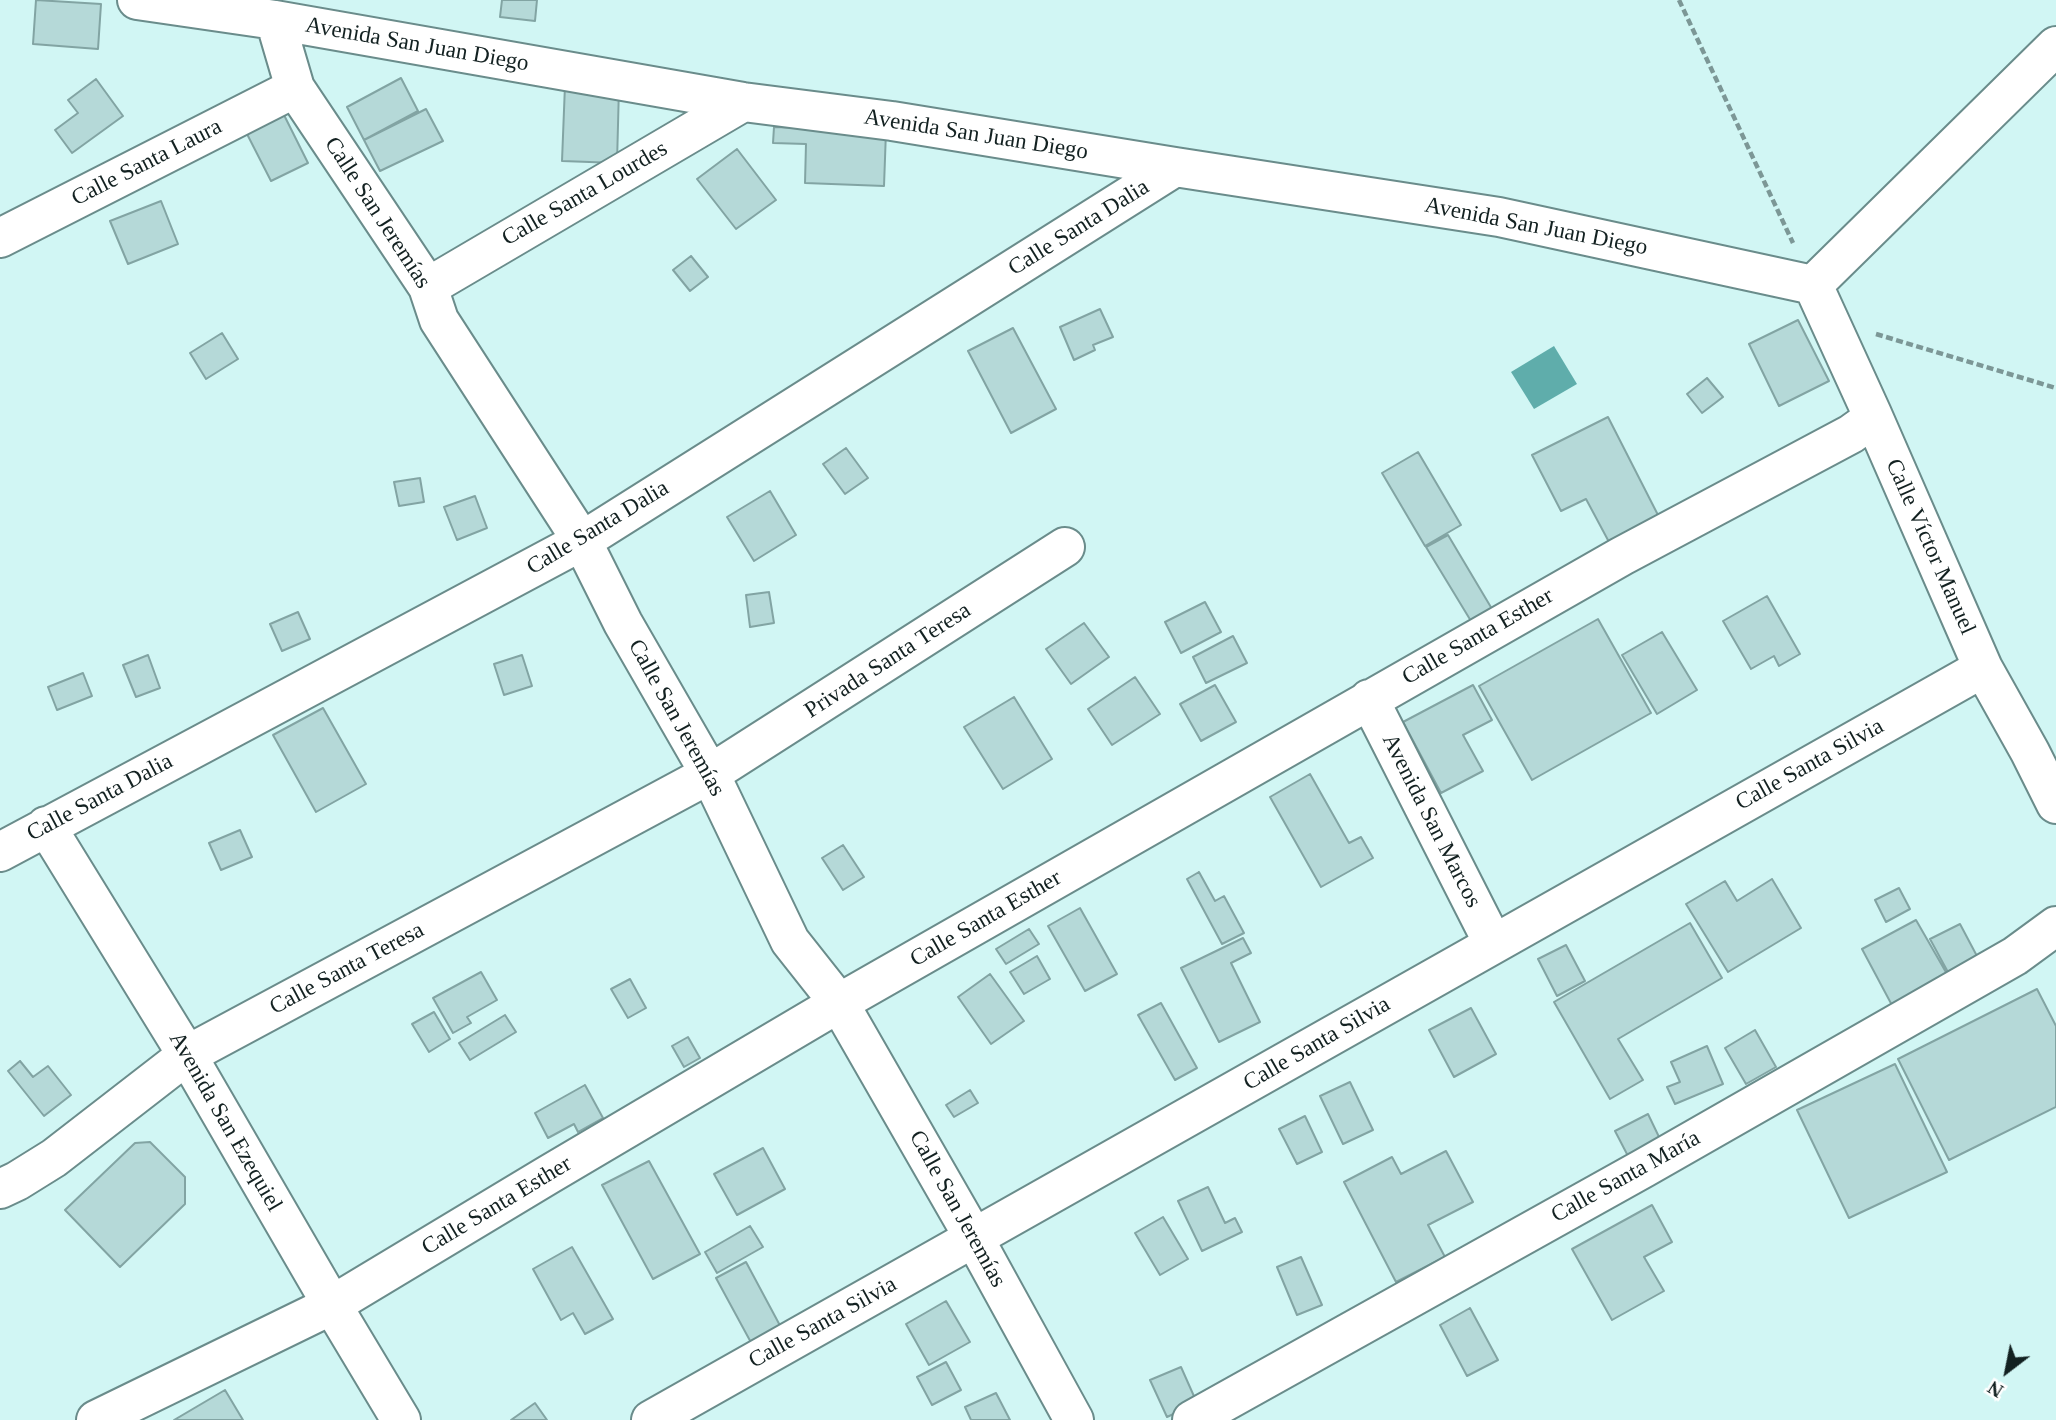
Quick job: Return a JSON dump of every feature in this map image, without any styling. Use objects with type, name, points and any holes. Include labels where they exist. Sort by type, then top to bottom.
[{"type":"street","name":"Avenida San Juan Diego","points":[[137,0],[275,20],[743,102],[892,121],[1499,217],[1813,285]]},
{"type":"street","name":"Calle San Jeremías","points":[[275,20],[295,88],[428,287],[439,320],[582,541],[623,623],[710,774],[790,942],[839,1003],[974,1238],[1074,1420]]},
{"type":"street","points":[[1813,285],[2056,46]]},
{"type":"street","name":"Calle Santa Laura","points":[[0,238],[295,88]]},
{"type":"street","name":"Calle Santa Lourdes","points":[[428,287],[743,102]]},
{"type":"street","name":"Calle Santa Dalia","points":[[0,852],[582,541],[1175,167]]},
{"type":"street","name":"Calle Víctor Manuel","points":[[1813,285],[1983,668],[2056,804]]},
{"type":"street","name":"Calle Santa Esther","points":[[96,1420],[332,1305],[839,1003],[1622,555],[1851,434],[1865,424],[1872,414]]},
{"type":"street","name":"Privada Santa Teresa","points":[[710,774],[1065,547]]},
{"type":"street","name":"Calle Santa Silvia","points":[[651,1420],[1983,668]]},
{"type":"street","name":"Avenida San Marcos","points":[[1370,699],[1493,943]]},
{"type":"street","name":"Calle Santa Teresa","points":[[0,1189],[54,1158],[187,1055],[710,774]]},
{"type":"street","name":"Avenida San Ezequiel","points":[[46,826],[187,1055],[401,1420]]},
{"type":"street","name":"Calle Santa María","points":[[1192,1420],[2015,956],[2056,926]]},
{"type":"path","points":[[1679,0],[1813,285]]},
{"type":"path","points":[[1830,321],[2056,388]]},
{"type":"water","points":[[1554,346],[1577,384],[1534,409],[1511,372]]},
{"type":"building","points":[[36,0],[101,4],[98,49],[33,44]]},
{"type":"building","points":[[502,0],[537,0],[535,21],[500,17]]},
{"type":"building","points":[[401,78],[418,111],[364,140],[347,107]]},
{"type":"building","points":[[96,79],[123,116],[72,153],[55,130],[78,113],[68,100]]},
{"type":"building","points":[[565,85],[619,87],[617,163],[562,161]]},
{"type":"building","points":[[426,109],[443,141],[380,171],[364,140]]},
{"type":"building","points":[[284,115],[308,163],[271,181],[247,134]]},
{"type":"building","points":[[774,127],[886,131],[884,186],[805,183],[806,144],[773,143]]},
{"type":"building","points":[[737,149],[776,200],[736,229],[697,179]]},
{"type":"building","points":[[161,201],[178,244],[128,264],[110,221]]},
{"type":"building","points":[[691,256],[708,277],[690,291],[673,270]]},
{"type":"building","points":[[1100,309],[1113,337],[1093,345],[1095,350],[1074,360],[1060,327]]},
{"type":"building","points":[[1798,320],[1829,381],[1779,406],[1749,344]]},
{"type":"building","points":[[1013,328],[1056,409],[1011,433],[968,351]]},
{"type":"building","points":[[222,333],[238,359],[206,379],[190,353]]},
{"type":"building","points":[[1707,378],[1723,397],[1702,413],[1687,394]]},
{"type":"building","points":[[1608,417],[1659,517],[1609,542],[1586,499],[1561,511],[1532,455]]},
{"type":"building","points":[[846,448],[868,478],[845,494],[823,464]]},
{"type":"building","points":[[1418,452],[1461,525],[1425,546],[1382,473]]},
{"type":"building","points":[[420,478],[424,502],[399,506],[394,482]]},
{"type":"building","points":[[770,491],[796,535],[754,561],[727,517]]},
{"type":"building","points":[[475,496],[487,528],[457,540],[444,507]]},
{"type":"building","points":[[1448,535],[1495,614],[1474,626],[1426,547]]},
{"type":"building","points":[[769,592],[774,623],[750,627],[746,595]]},
{"type":"building","points":[[1767,596],[1800,654],[1779,666],[1774,656],[1751,669],[1723,621]]},
{"type":"building","points":[[1205,602],[1221,632],[1181,653],[1165,622]]},
{"type":"building","points":[[298,612],[310,639],[282,651],[270,624]]},
{"type":"building","points":[[1598,619],[1651,713],[1532,780],[1479,686]]},
{"type":"building","points":[[1084,623],[1109,657],[1071,684],[1046,649]]},
{"type":"building","points":[[1662,632],[1697,690],[1657,714],[1622,655]]},
{"type":"building","points":[[1233,636],[1247,663],[1206,683],[1193,657]]},
{"type":"building","points":[[148,655],[160,688],[136,697],[123,665]]},
{"type":"building","points":[[522,655],[532,686],[504,695],[494,664]]},
{"type":"building","points":[[83,673],[92,696],[57,710],[48,687]]},
{"type":"building","points":[[1135,677],[1160,714],[1112,745],[1088,709]]},
{"type":"building","points":[[1215,685],[1236,722],[1201,741],[1180,704]]},
{"type":"building","points":[[1473,685],[1492,720],[1463,735],[1483,771],[1441,793],[1403,722]]},
{"type":"building","points":[[1014,697],[1052,759],[1003,789],[964,727]]},
{"type":"building","points":[[323,708],[366,784],[316,812],[273,735]]},
{"type":"building","points":[[1310,774],[1349,843],[1361,837],[1373,858],[1321,887],[1270,797]]},
{"type":"building","points":[[240,830],[252,857],[221,870],[209,843]]},
{"type":"building","points":[[843,845],[864,877],[843,890],[822,858]]},
{"type":"building","points":[[1199,872],[1215,901],[1224,896],[1244,933],[1222,944],[1187,879]]},
{"type":"building","points":[[1772,879],[1801,928],[1728,972],[1686,904],[1725,881],[1737,901]]},
{"type":"building","points":[[1899,888],[1910,909],[1886,922],[1875,900]]},
{"type":"building","points":[[1080,908],[1117,974],[1085,991],[1048,926]]},
{"type":"building","points":[[1916,920],[1947,974],[1894,1009],[1862,949]]},
{"type":"building","points":[[1690,923],[1722,978],[1618,1039],[1643,1080],[1610,1099],[1554,1002]]},
{"type":"building","points":[[1960,924],[1978,958],[1949,974],[1930,939]]},
{"type":"building","points":[[1029,929],[1039,944],[1006,964],[996,949]]},
{"type":"building","points":[[1243,938],[1251,953],[1231,963],[1260,1022],[1219,1042],[1181,968]]},
{"type":"building","points":[[1566,945],[1585,981],[1557,996],[1538,959]]},
{"type":"building","points":[[1037,956],[1050,979],[1024,994],[1010,972]]},
{"type":"building","points":[[481,972],[497,1000],[467,1017],[471,1023],[453,1033],[433,998]]},
{"type":"building","points":[[990,974],[1024,1021],[991,1044],[958,997]]},
{"type":"building","points":[[630,979],[646,1008],[628,1018],[611,989]]},
{"type":"building","points":[[2037,989],[2056,1026],[2056,1107],[1949,1160],[1898,1059]]},
{"type":"building","points":[[1161,1003],[1197,1068],[1175,1080],[1138,1015]]},
{"type":"building","points":[[1471,1008],[1496,1054],[1454,1077],[1429,1030]]},
{"type":"building","points":[[434,1012],[450,1039],[429,1052],[412,1024]]},
{"type":"building","points":[[505,1015],[516,1032],[470,1060],[459,1043]]},
{"type":"building","points":[[1755,1030],[1776,1067],[1746,1084],[1725,1048]]},
{"type":"building","points":[[688,1037],[700,1058],[684,1067],[672,1046]]},
{"type":"building","points":[[1707,1046],[1723,1084],[1675,1104],[1667,1087],[1680,1082],[1671,1062]]},
{"type":"building","points":[[20,1061],[33,1077],[48,1066],[71,1095],[44,1116],[8,1071]]},
{"type":"building","points":[[1895,1064],[1947,1172],[1849,1218],[1797,1110]]},
{"type":"building","points":[[1350,1082],[1373,1130],[1343,1144],[1320,1096]]},
{"type":"building","points":[[585,1085],[603,1118],[578,1132],[574,1124],[548,1138],[535,1113]]},
{"type":"building","points":[[970,1090],[978,1103],[954,1117],[946,1105]]},
{"type":"building","points":[[1648,1114],[1660,1139],[1628,1156],[1615,1131]]},
{"type":"building","points":[[1305,1116],[1322,1152],[1297,1164],[1279,1129]]},
{"type":"building","points":[[150,1142],[185,1177],[185,1204],[120,1267],[65,1210],[135,1143]]},
{"type":"building","points":[[763,1148],[785,1189],[737,1215],[714,1174]]},
{"type":"building","points":[[1446,1151],[1473,1202],[1428,1225],[1445,1257],[1396,1282],[1344,1182],[1392,1157],[1401,1174]]},
{"type":"building","points":[[649,1161],[700,1254],[653,1279],[602,1185]]},
{"type":"building","points":[[1208,1187],[1225,1223],[1235,1218],[1242,1232],[1202,1251],[1178,1201]]},
{"type":"building","points":[[1652,1205],[1672,1242],[1644,1257],[1664,1291],[1612,1320],[1572,1249]]},
{"type":"building","points":[[1163,1217],[1188,1259],[1160,1275],[1135,1233]]},
{"type":"building","points":[[750,1226],[763,1247],[717,1273],[705,1252]]},
{"type":"building","points":[[572,1247],[613,1319],[585,1334],[573,1313],[561,1320],[533,1269]]},
{"type":"building","points":[[1301,1257],[1322,1305],[1297,1315],[1277,1267]]},
{"type":"building","points":[[746,1262],[784,1333],[754,1348],[716,1278]]},
{"type":"building","points":[[946,1301],[970,1342],[929,1365],[906,1324]]},
{"type":"building","points":[[1470,1308],[1498,1360],[1467,1376],[1440,1325]]},
{"type":"building","points":[[946,1362],[961,1390],[932,1405],[917,1377]]},
{"type":"building","points":[[1181,1367],[1197,1403],[1167,1417],[1150,1380]]},
{"type":"building","points":[[225,1390],[243,1420],[174,1420]]},
{"type":"building","points":[[996,1393],[1010,1420],[971,1420],[965,1407]]},
{"type":"building","points":[[535,1403],[547,1420],[511,1420]]}]
